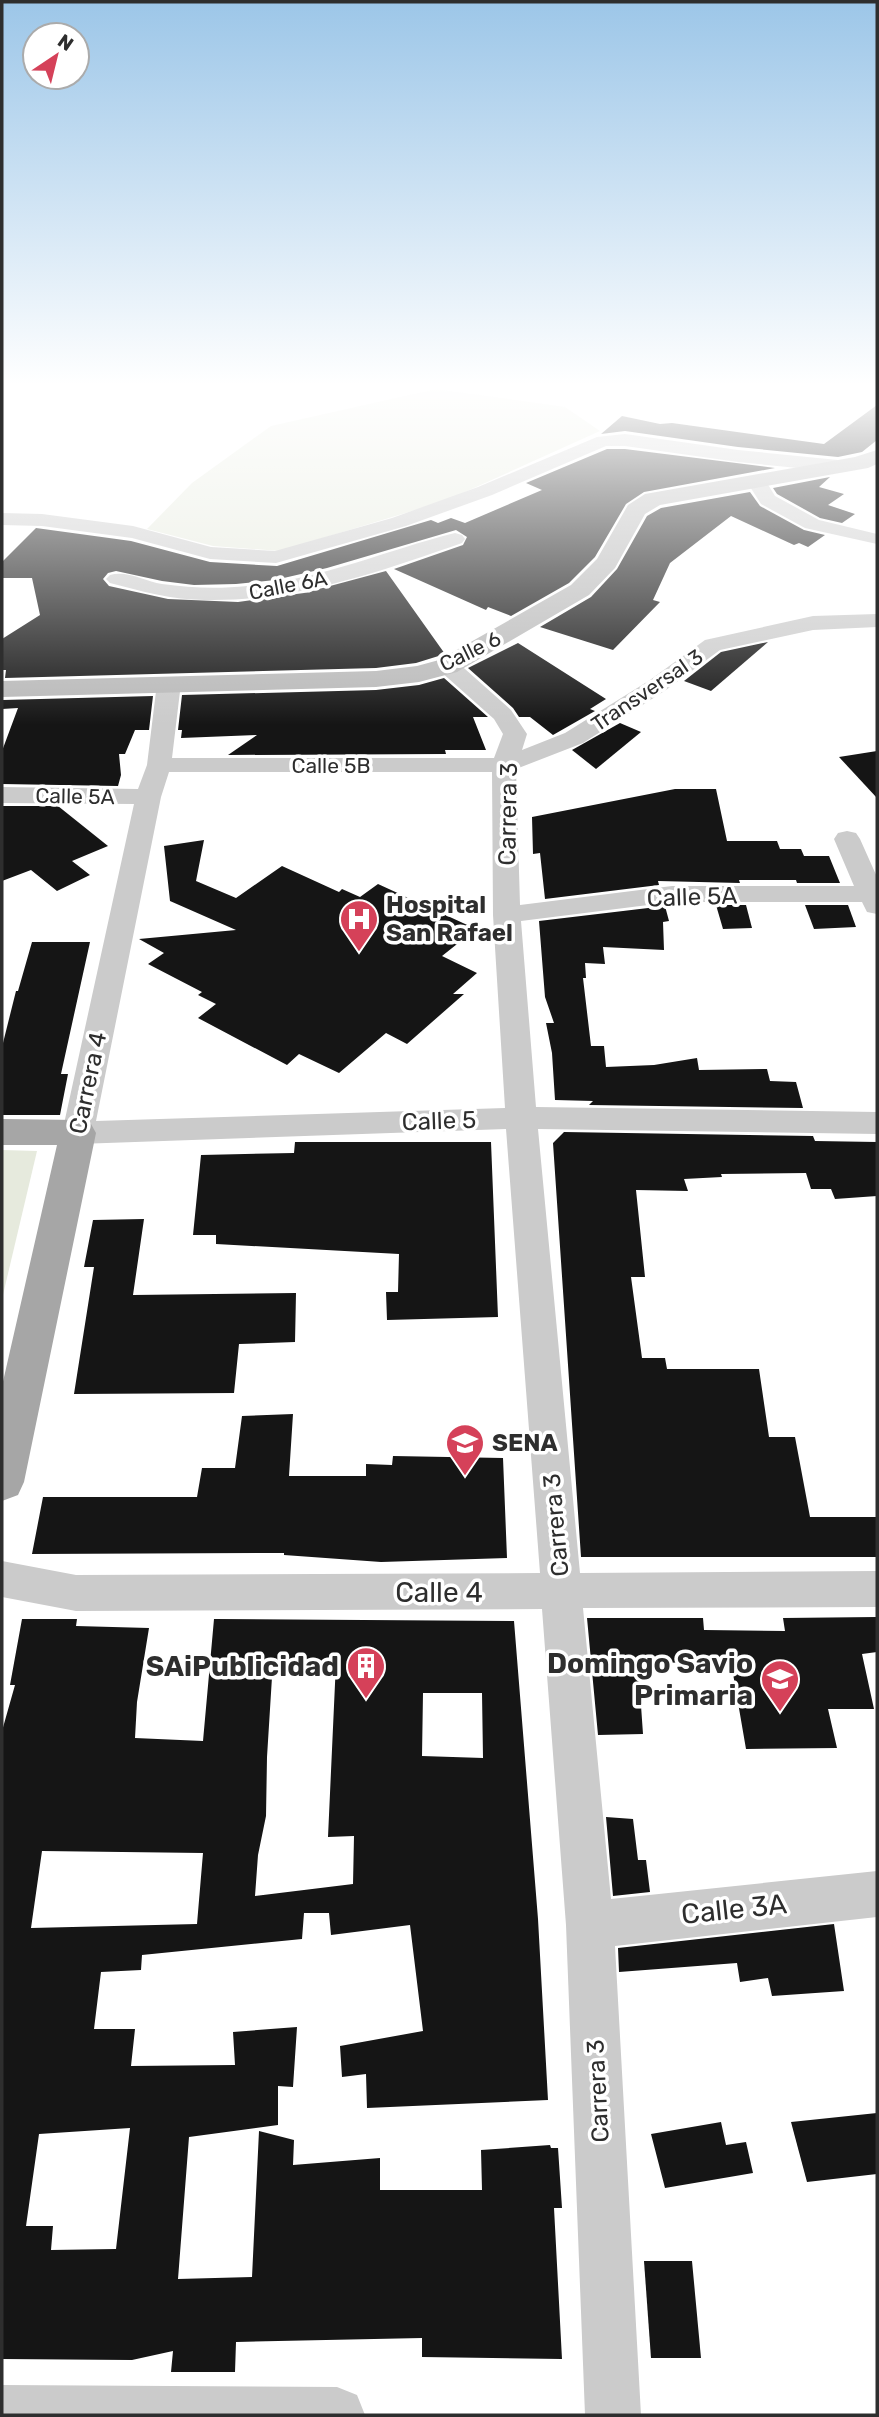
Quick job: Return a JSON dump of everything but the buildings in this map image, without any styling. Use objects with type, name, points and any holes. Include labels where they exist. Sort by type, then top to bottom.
[{"type":"main road","name":"Calle 6","points":[[2,689],[376,679],[419,674],[448,666],[580,590],[607,563],[636,510],[652,500]]},
{"type":"main road","name":"Calle 5","points":[[2,1132],[78,1133]]},
{"type":"main road","name":"Carrera 4","points":[[2,1482],[78,1133]]},
{"type":"street","name":"Calle 6A","points":[[2,519],[42,520],[133,532],[209,553],[276,557],[399,522],[461,500]]},
{"type":"street","points":[[768,500],[811,524],[874,539]]},
{"type":"street","name":"Calle 6A","points":[[117,579],[146,589],[205,596],[276,591],[377,566],[455,539]]},
{"type":"street","points":[[276,557],[276,591]]},
{"type":"street","name":"Transversal 3","points":[[504,765],[573,738],[658,685],[713,645],[813,623],[877,620]]},
{"type":"street","name":"Carrera 3","points":[[448,666],[503,715],[515,734],[504,765],[508,915],[521,1118],[590,1925],[613,2415]]},
{"type":"street","name":"Carrera 4","points":[[78,1133],[148,797],[159,765],[169,683]]},
{"type":"street","name":"Calle 5B","points":[[159,765],[504,765]]},
{"type":"street","name":"Calle 5A","points":[[2,795],[148,797]]},
{"type":"street","points":[[847,839],[876,898]]},
{"type":"street","name":"Calle 5A","points":[[508,915],[672,894],[876,898]]},
{"type":"street","name":"Calle 5","points":[[78,1133],[521,1118],[877,1123]]},
{"type":"street","name":"Calle 4","points":[[2,1579],[76,1593],[877,1589]]},
{"type":"street","name":"Calle 3A","points":[[590,1925],[877,1894]]},
{"type":"street","points":[[2,2413],[337,2415]]},
{"type":"shaded area","points":[[176,500],[448,500],[280,551],[213,546],[147,529]]},
{"type":"shaded area","points":[[2,1150],[37,1151],[2,1299]]},
{"type":"place","name":"Hospital San Rafael","points":[[359,953]]},
{"type":"place","name":"SENA","points":[[465,1477]]},
{"type":"place","name":"SAiPublicidad","points":[[366,1700]]},
{"type":"place","name":"Domingo Savio Primaria","points":[[780,1713]]}]
